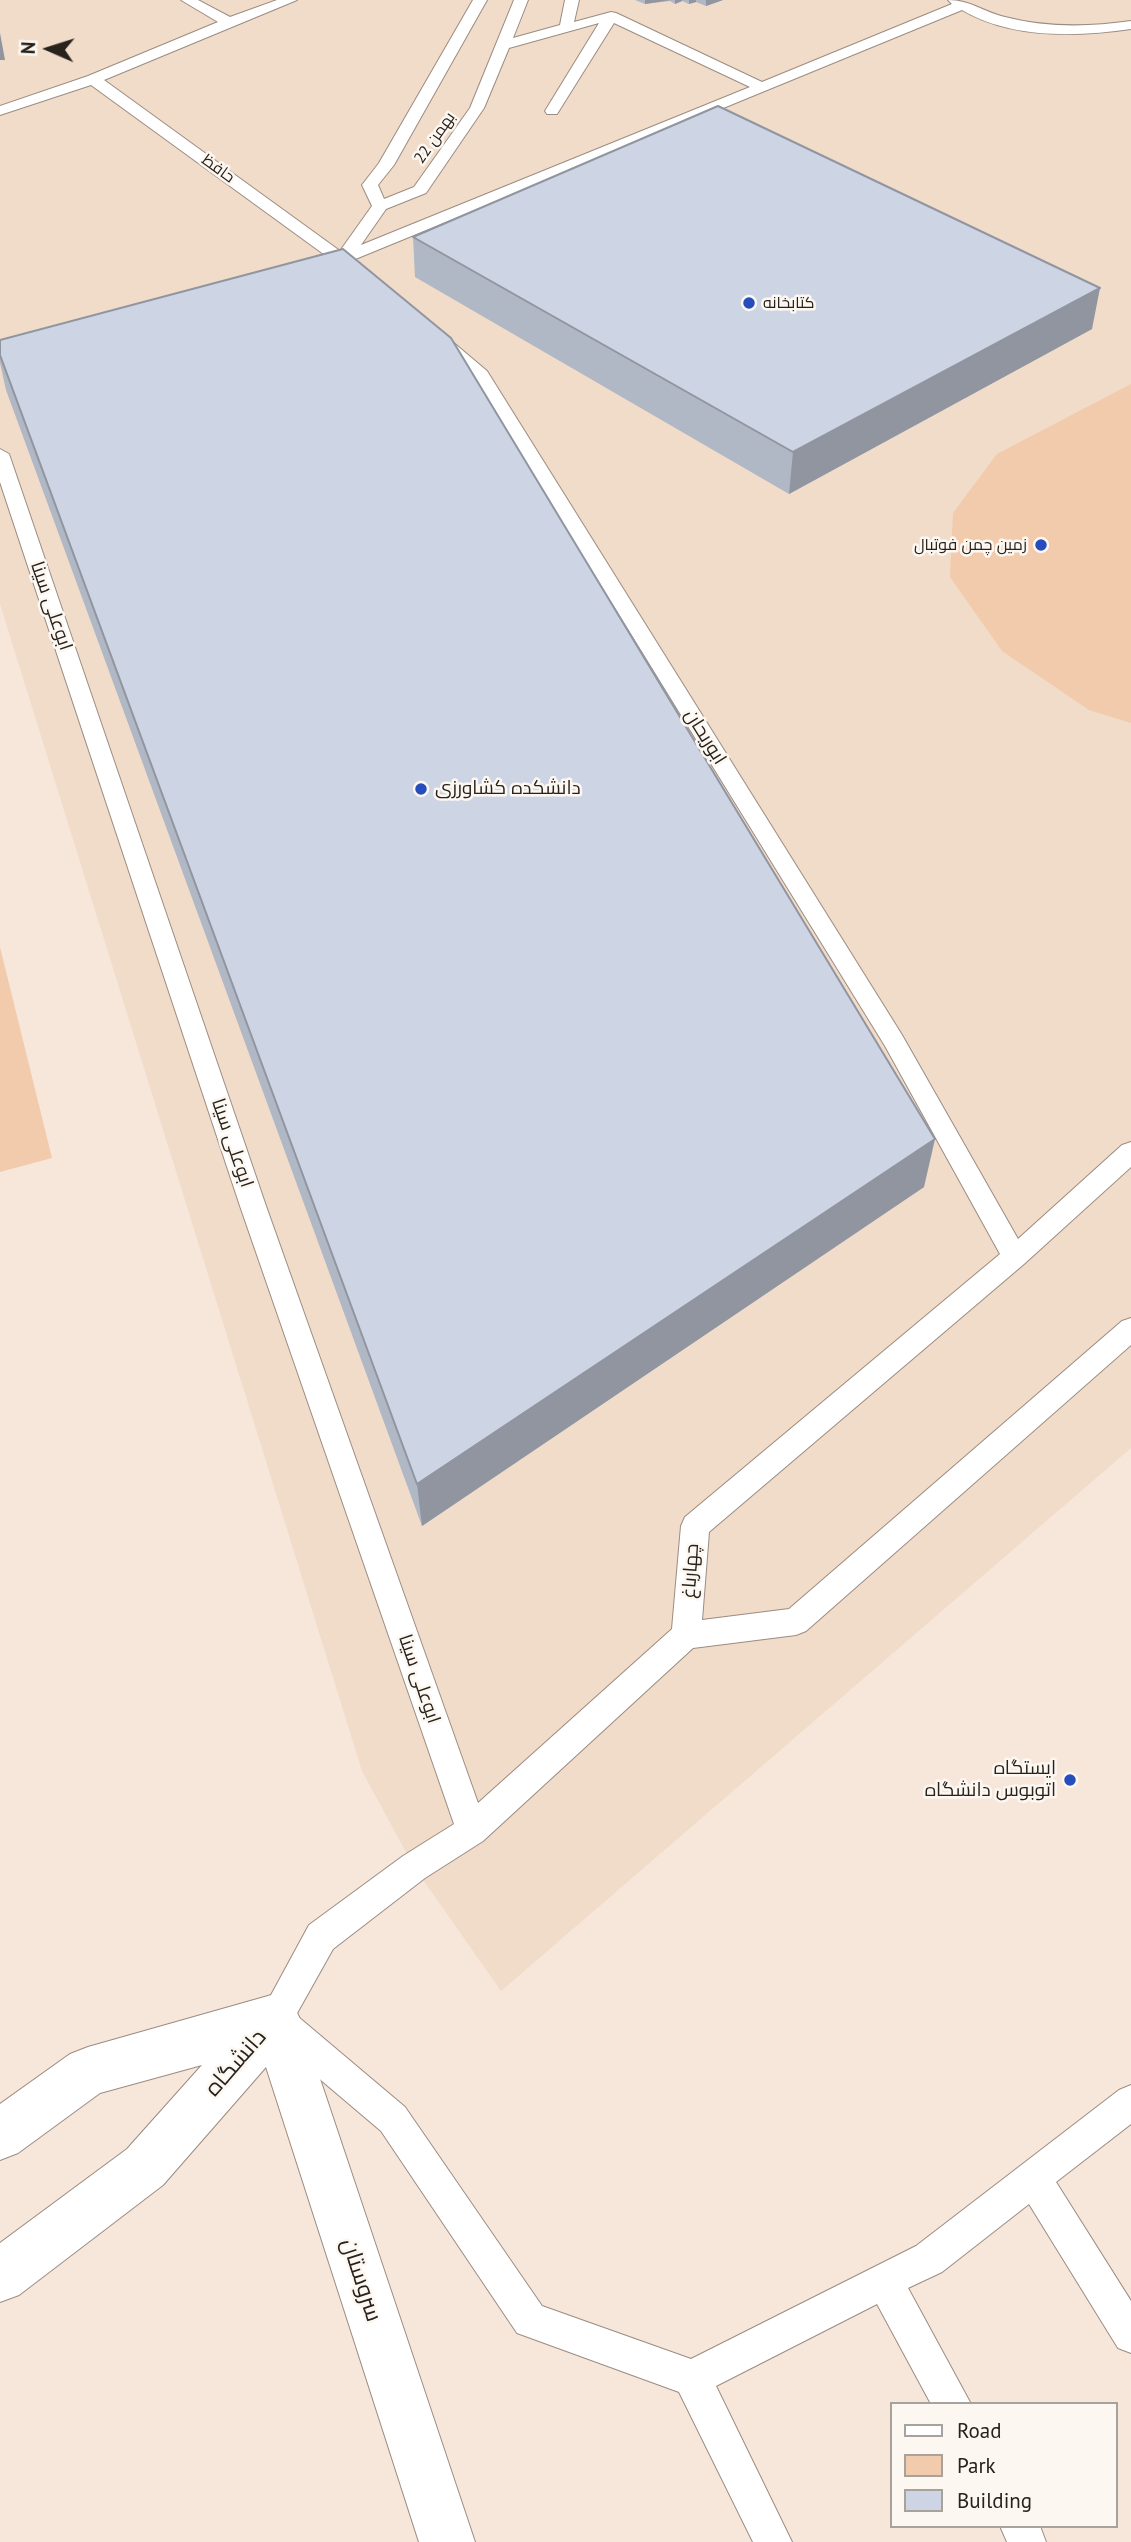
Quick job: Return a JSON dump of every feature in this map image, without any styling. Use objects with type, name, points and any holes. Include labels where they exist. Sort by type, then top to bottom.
[{"type":"street","name":"دانشگاه","points":[[0,2135],[88,2072],[275,2019]]},
{"type":"street","name":"دانشگاه","points":[[0,2276],[145,2167],[275,2019]]},
{"type":"street","name":"سروستان","points":[[275,2019],[447,2542]]},
{"type":"lane","points":[[188,0],[229,22]]},
{"type":"lane","points":[[0,111],[93,79],[229,22],[290,0]]},
{"type":"lane","name":"22 بهمن","points":[[480,0],[386,164],[370,185],[380,206],[420,190],[477,108],[521,0]]},
{"type":"lane","points":[[566,28],[572,0]]},
{"type":"lane","points":[[318,268],[762,87],[958,2],[992,17],[1029,26],[1070,30],[1131,25]]},
{"type":"lane","points":[[503,45],[611,16],[762,87]]},
{"type":"lane","points":[[552,111],[611,16]]},
{"type":"lane","name":"حافظ","points":[[93,79],[343,259]]},
{"type":"lane","points":[[343,259],[380,206]]},
{"type":"lane","points":[[343,259],[374,285]]},
{"type":"lane","name":"ابوریحان","points":[[416,319],[478,371],[894,1041],[1015,1257]]},
{"type":"lane","name":"ابوعلی سینا","points":[[0,454],[249,1193],[472,1830]]},
{"type":"lane","name":"چهارباغ","points":[[686,1635],[695,1526],[1015,1257],[1131,1152]]},
{"type":"lane","points":[[773,2542],[692,2378],[530,2320],[393,2119],[275,2019],[321,1937],[414,1867],[472,1830],[686,1635],[796,1622],[1131,1329]]},
{"type":"lane","points":[[692,2378],[929,2259],[1131,2102]]},
{"type":"lane","points":[[1034,2178],[1131,2334]]},
{"type":"lane","points":[[885,2282],[951,2402]]},
{"type":"shaded area","points":[[0,0],[1131,0],[1131,1448],[501,1991],[414,1867],[362,1771],[0,604]]},
{"type":"green space","name":"زمین چمن فوتبال","points":[[1131,384],[1131,723],[1089,710],[1002,651],[950,577],[953,513],[997,454]]},
{"type":"green space","points":[[0,947],[52,1158],[0,1172]]},
{"type":"building","name":"کتابخانه","points":[[718,106],[1100,288],[793,452],[413,237]]},
{"type":"building","name":"دانشکده کشاورزی","points":[[343,249],[451,338],[935,1139],[417,1484],[0,355],[0,340]]},
{"type":"place","name":"کتابخانه","points":[[749,303]]},
{"type":"place","name":"زمین چمن فوتبال","points":[[1041,545]]},
{"type":"place","name":"دانشکده کشاورزی","points":[[421,789]]},
{"type":"place","name":"ایستگاه اتوبوس دانشگاه","points":[[1070,1780]]}]
